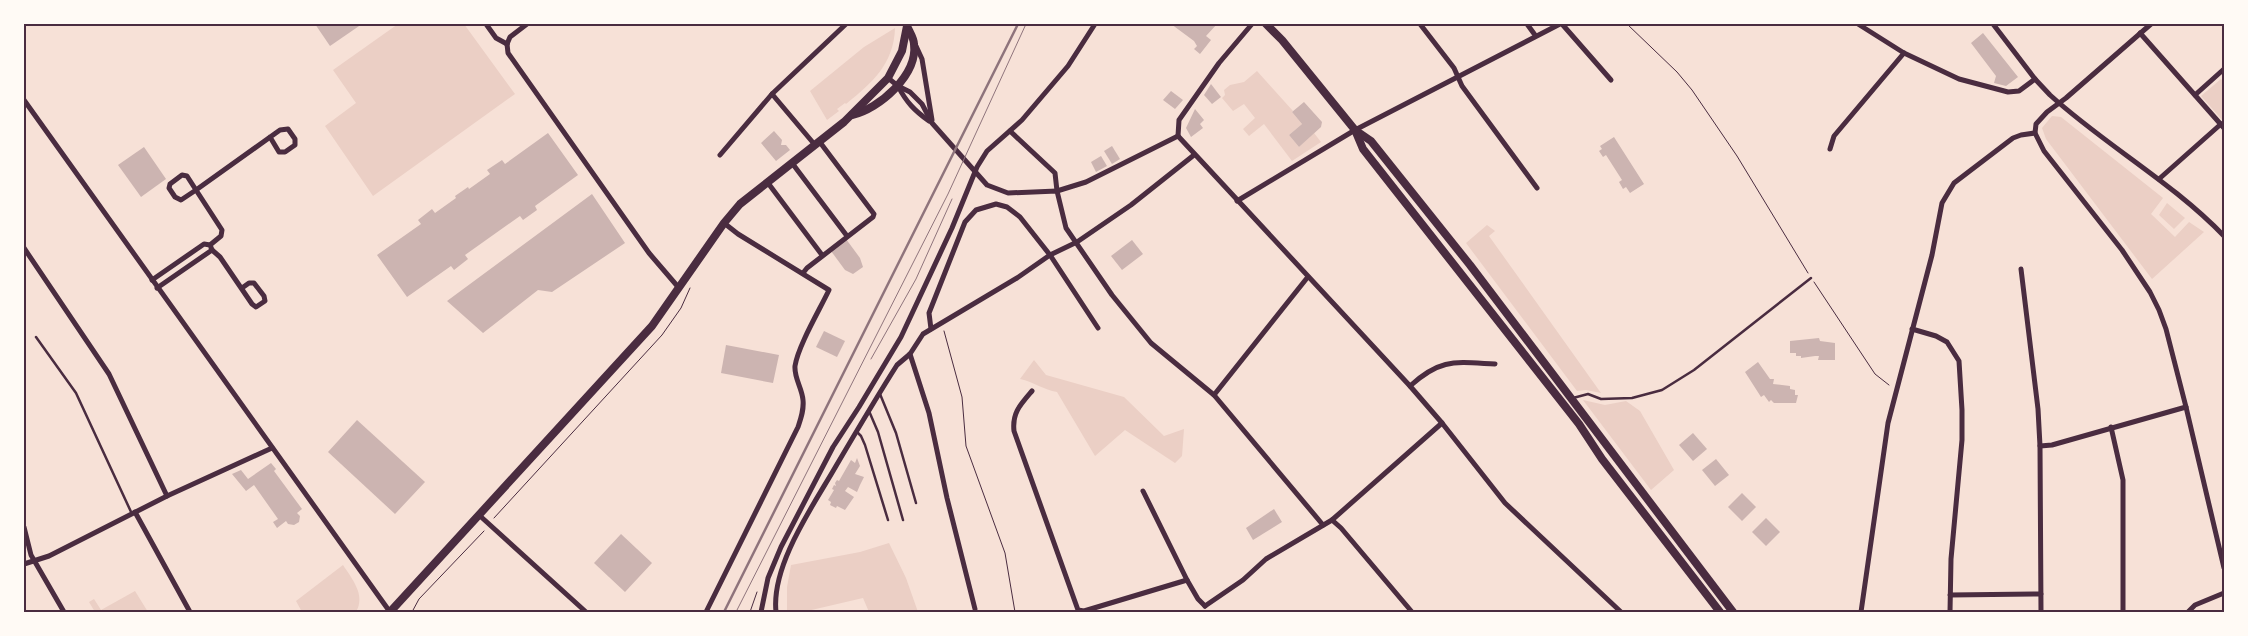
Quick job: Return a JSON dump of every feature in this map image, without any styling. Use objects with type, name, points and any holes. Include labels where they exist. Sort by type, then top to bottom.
[{"type":"main road","points":[[1266,24],[1282,40],[1356,130],[1371,141],[1440,228],[1733,612]]},
{"type":"main road","points":[[852,115],[863,113],[898,86],[907,75],[912,60],[914,43],[907,25]]},
{"type":"main road","points":[[390,612],[652,326],[724,223],[740,204],[852,115],[860,104],[888,78],[902,51],[907,25]]},
{"type":"main road","points":[[1356,130],[1363,149],[1579,424],[1602,459],[1720,612]]},
{"type":"street","points":[[486,24],[496,38],[507,44]]},
{"type":"street","points":[[527,24],[510,37],[507,44],[508,53],[649,253],[679,288]]},
{"type":"street","points":[[720,155],[772,94],[846,24]]},
{"type":"street","points":[[761,612],[773,564],[833,446],[859,408],[901,337],[952,228],[977,167],[987,151],[1010,131],[1068,66],[1093,24]]},
{"type":"street","points":[[1252,24],[1219,63],[1179,120],[1178,136],[1307,278],[1410,386],[1442,422],[1511,510],[1621,612]]},
{"type":"street","points":[[1420,24],[1454,68],[1462,86],[1537,188]]},
{"type":"street","points":[[1527,24],[1535,35]]},
{"type":"street","points":[[1237,201],[1356,130],[1535,35],[1561,24],[1611,80]]},
{"type":"street","points":[[1858,24],[1904,53],[1959,79],[2008,92],[2019,91],[2035,79]]},
{"type":"street","points":[[1993,24],[2035,79],[2059,103],[2159,180],[2224,236]]},
{"type":"street","points":[[2150,24],[2047,112],[2036,124],[2035,132],[2044,151],[2122,250],[2150,292],[2166,329],[2224,566]]},
{"type":"street","points":[[2140,33],[2223,126],[2159,180]]},
{"type":"street","points":[[914,43],[922,59],[931,105],[932,123]]},
{"type":"street","points":[[1830,149],[1834,136],[1904,53]]},
{"type":"street","points":[[2195,95],[2224,69]]},
{"type":"street","points":[[2219,74],[2224,80]]},
{"type":"street","points":[[888,78],[910,92],[922,104],[932,123],[981,179],[994,189],[1020,194],[1057,191],[1086,182],[1178,136]]},
{"type":"street","points":[[898,86],[904,98],[916,112],[932,123]]},
{"type":"street","points":[[772,94],[817,143],[874,214],[873,217],[822,255],[803,273]]},
{"type":"street","points":[[24,100],[390,612]]},
{"type":"street","points":[[157,288],[211,248],[221,236],[222,230],[196,190],[187,176],[182,175],[170,184],[169,188],[175,197],[181,200],[196,190],[270,137],[280,130],[288,129],[295,139],[295,145],[285,152],[279,152],[270,137]]},
{"type":"street","points":[[1010,131],[1054,172],[1066,228],[1112,295],[1150,343],[1214,394],[1323,524]]},
{"type":"street","points":[[1861,612],[1879,477],[1896,389],[1932,255],[1942,203],[1954,183],[2014,138],[2035,132]]},
{"type":"street","points":[[776,612],[776,599],[781,572],[793,544],[868,410],[897,365],[910,354],[923,334],[1017,278],[1050,255],[1077,242],[1131,205],[1194,155]]},
{"type":"street","points":[[792,163],[847,236]]},
{"type":"street","points":[[768,183],[822,255]]},
{"type":"street","points":[[931,329],[929,313],[965,222],[976,210],[984,206],[996,204],[1014,212],[1050,255],[1098,328]]},
{"type":"street","points":[[706,612],[798,427],[802,415],[803,400],[795,374],[795,366],[829,290],[738,234],[724,223]]},
{"type":"street","points":[[152,280],[204,244],[220,257],[242,288],[256,307],[264,301],[264,296],[254,283],[249,282],[242,288]]},
{"type":"street","points":[[24,248],[108,374],[166,496]]},
{"type":"street","points":[[2021,269],[2038,409],[2041,612]]},
{"type":"street","points":[[1214,394],[1307,278]]},
{"type":"street","points":[[1912,329],[1947,342],[1959,361],[1962,440],[1951,559],[1950,612]]},
{"type":"street","points":[[910,354],[930,412],[948,498],[975,609]]},
{"type":"street","points":[[1410,386],[1426,371],[1440,365],[1455,362],[1494,364]]},
{"type":"street","points":[[1032,391],[1017,408],[1013,420],[1014,431],[1078,610],[1084,611],[1187,580]]},
{"type":"street","points":[[2040,446],[2186,407]]},
{"type":"street","points":[[1143,491],[1204,611],[1266,559],[1332,520],[1442,422]]},
{"type":"street","points":[[2110,427],[2122,480],[2123,612]]},
{"type":"street","points":[[24,564],[49,556],[166,496],[272,448]]},
{"type":"street","points":[[133,513],[190,612]]},
{"type":"street","points":[[479,515],[586,612]]},
{"type":"street","points":[[1332,520],[1348,535],[1412,612]]},
{"type":"street","points":[[24,527],[34,561],[64,612]]},
{"type":"street","points":[[2188,612],[2195,604],[2224,593]]},
{"type":"street","points":[[1950,595],[2041,594]]},
{"type":"lane","points":[[1571,399],[1588,394],[1601,399],[1640,398],[1662,390],[1694,370],[1810,278]]},
{"type":"lane","points":[[36,337],[76,394],[133,513]]},
{"type":"lane","points":[[879,393],[886,404],[896,433],[916,503]]},
{"type":"lane","points":[[868,410],[872,415],[878,432],[903,520]]},
{"type":"lane","points":[[856,432],[861,436],[865,445],[888,520]]},
{"type":"path","points":[[1627,24],[1678,72],[1692,90],[1737,156],[1810,278],[1875,374],[1896,389]]},
{"type":"path","points":[[412,612],[419,599],[490,525],[496,514],[617,385],[672,322],[681,308],[690,286],[685,279]]},
{"type":"path","points":[[941,323],[947,338],[962,397],[966,446],[1005,553],[1015,612]]},
{"type":"shaded area","points":[[398,24],[464,24],[515,94],[373,196],[325,126],[356,103],[333,70]]},
{"type":"shaded area","points":[[895,28],[891,52],[880,72],[827,120],[810,91],[864,47]]},
{"type":"shaded area","points":[[1257,71],[1293,111],[1302,124],[1289,135],[1299,147],[1314,133],[1321,142],[1292,161],[1264,124],[1249,136],[1243,129],[1255,118],[1244,104],[1233,111],[1222,98],[1225,95],[1224,90],[1230,85],[1244,82]]},
{"type":"shaded area","points":[[2221,79],[2224,83],[2224,122],[2201,96]]},
{"type":"shaded area","points":[[2052,116],[2061,117],[2163,198],[2151,214],[2175,237],[2189,222],[2204,232],[2152,279],[2046,139],[2042,128]]},
{"type":"shaded area","points":[[2167,203],[2185,218],[2174,229],[2159,215]]},
{"type":"shaded area","points":[[1487,225],[1495,231],[1489,236],[1601,393],[1586,390],[1577,391],[1466,243]]},
{"type":"shaded area","points":[[1034,360],[1046,375],[1124,397],[1164,436],[1184,429],[1182,456],[1175,463],[1125,430],[1095,456],[1057,392],[1020,379]]},
{"type":"shaded area","points":[[1583,400],[1605,405],[1626,401],[1640,411],[1674,470],[1651,490]]},
{"type":"shaded area","points":[[889,543],[906,578],[918,612],[869,612],[863,598],[803,612],[787,612],[787,587],[791,565],[860,552]]},
{"type":"shaded area","points":[[343,565],[359,593],[359,606],[356,612],[302,612],[296,601]]},
{"type":"shaded area","points":[[135,591],[148,612],[95,612],[89,602],[94,599],[101,610]]},
{"type":"building","points":[[315,24],[362,24],[330,46]]},
{"type":"building","points":[[1171,24],[1217,24],[1206,36],[1211,40],[1200,54],[1194,49],[1197,46],[1194,41]]},
{"type":"building","points":[[1983,33],[2018,77],[2006,86],[1994,83],[1996,76],[1971,43]]},
{"type":"building","points":[[1211,84],[1221,97],[1212,104],[1204,95]]},
{"type":"building","points":[[1171,91],[1183,100],[1175,109],[1163,100]]},
{"type":"building","points":[[1304,102],[1322,122],[1321,127],[1299,147],[1289,135],[1302,124],[1292,112]]},
{"type":"building","points":[[1195,109],[1204,120],[1200,124],[1203,128],[1191,137],[1186,128]]},
{"type":"building","points":[[774,131],[782,140],[781,145],[786,145],[790,150],[776,161],[761,143]]},
{"type":"building","points":[[548,133],[578,175],[535,206],[537,210],[523,220],[520,216],[465,255],[468,259],[454,270],[451,266],[407,297],[377,255],[421,224],[418,220],[432,209],[435,213],[456,198],[455,196],[468,187],[469,189],[490,174],[487,170],[502,160],[505,164]]},
{"type":"building","points":[[1614,137],[1644,184],[1630,193],[1626,187],[1623,189],[1619,182],[1622,180],[1606,155],[1603,157],[1599,151],[1602,149],[1600,146]]},
{"type":"building","points":[[1112,146],[1120,159],[1112,164],[1104,151]]},
{"type":"building","points":[[144,147],[166,179],[141,197],[118,165]]},
{"type":"building","points":[[1101,156],[1107,166],[1096,172],[1091,162]]},
{"type":"building","points":[[592,194],[625,243],[552,292],[538,290],[483,333],[447,301]]},
{"type":"building","points":[[846,239],[860,258],[863,267],[853,274],[845,270],[831,251]]},
{"type":"building","points":[[1132,240],[1143,254],[1122,270],[1111,256]]},
{"type":"building","points":[[824,331],[845,341],[837,357],[816,347]]},
{"type":"building","points":[[1819,338],[1820,341],[1835,343],[1835,360],[1818,360],[1819,356],[1801,358],[1801,356],[1796,356],[1796,353],[1790,353],[1790,341]]},
{"type":"building","points":[[726,345],[779,355],[773,383],[721,373]]},
{"type":"building","points":[[1758,362],[1770,379],[1774,379],[1773,384],[1790,386],[1790,389],[1795,390],[1795,395],[1798,395],[1796,403],[1774,403],[1771,400],[1769,402],[1764,395],[1761,397],[1745,372]]},
{"type":"building","points":[[357,420],[425,482],[395,514],[328,452]]},
{"type":"building","points":[[1693,433],[1707,449],[1693,461],[1679,445]]},
{"type":"building","points":[[857,458],[860,466],[855,474],[864,477],[857,492],[848,487],[845,491],[854,497],[845,510],[837,506],[836,508],[830,505],[831,502],[828,500],[834,490],[832,489],[834,485],[836,486],[835,483],[837,480],[839,481],[851,460],[855,463]]},
{"type":"building","points":[[1716,459],[1729,475],[1715,486],[1702,470]]},
{"type":"building","points":[[271,463],[276,469],[274,471],[302,509],[297,513],[300,516],[299,522],[294,525],[288,524],[286,521],[277,528],[273,522],[278,519],[254,485],[246,491],[232,474],[241,470],[248,479]]},
{"type":"building","points":[[1742,493],[1756,507],[1742,521],[1728,507]]},
{"type":"building","points":[[1274,509],[1282,522],[1253,540],[1246,528]]},
{"type":"building","points":[[1766,518],[1780,532],[1766,546],[1752,532]]},
{"type":"building","points":[[621,534],[652,563],[625,592],[594,563]]},
{"type":"tram line","points":[[736,612],[948,194],[1026,24]]},
{"type":"tram line","points":[[871,359],[916,279],[952,199]]},
{"type":"railway","points":[[724,612],[1018,24]]}]
